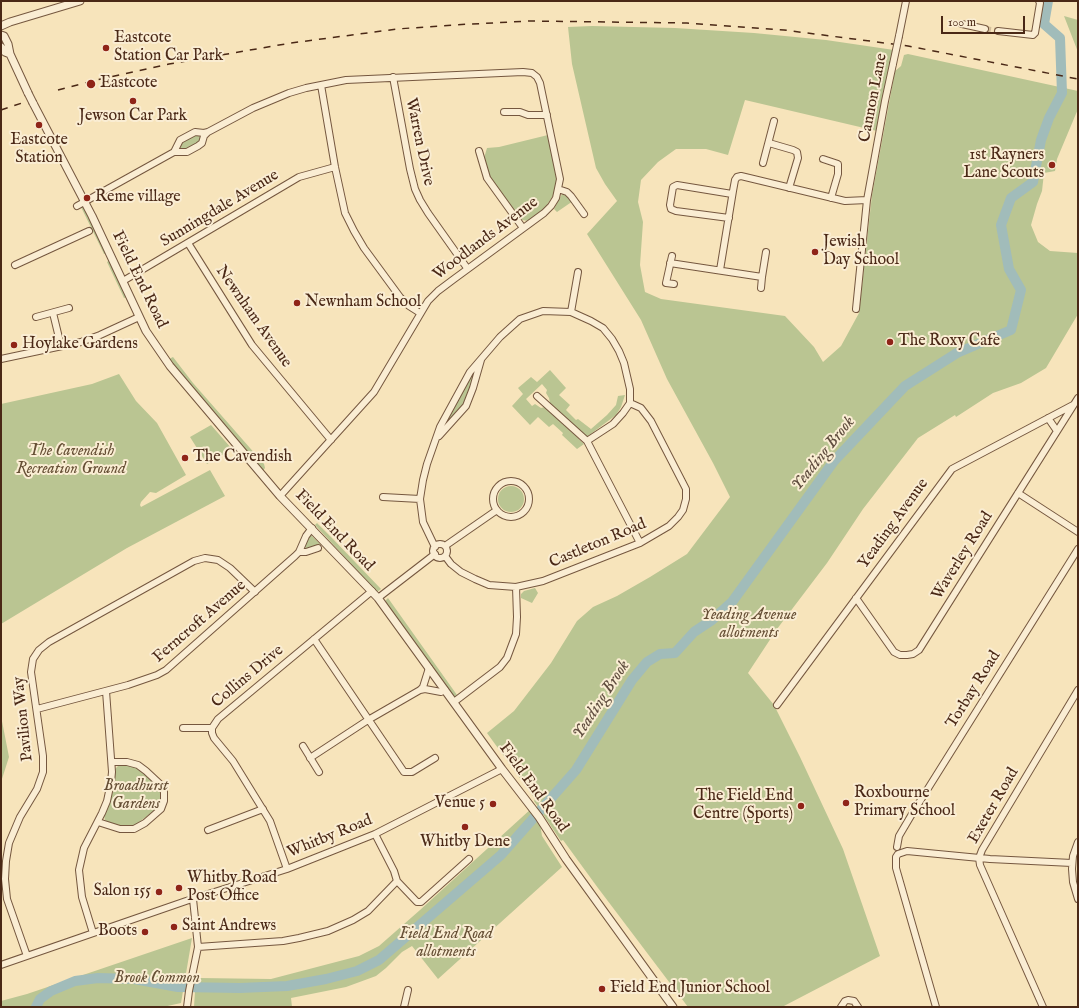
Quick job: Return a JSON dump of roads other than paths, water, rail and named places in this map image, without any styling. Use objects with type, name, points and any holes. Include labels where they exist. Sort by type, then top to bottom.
[{"type":"street","points":[[1,26],[80,1]]},
{"type":"street","name":"Cannon Lane","points":[[856,310],[867,200],[906,1]]},
{"type":"street","points":[[998,31],[1033,35],[1035,33],[1040,3],[1039,1]]},
{"type":"street","points":[[962,24],[985,28]]},
{"type":"street","name":"Field End Road","points":[[1,34],[4,36],[8,44],[10,54],[28,93],[85,202],[139,317],[155,345],[170,366],[280,496],[378,598],[537,815],[566,859],[673,1007]]},
{"type":"street","name":"Field End Road","points":[[1,47],[5,52],[10,54]]},
{"type":"street","name":"Woodlands Avenue","points":[[77,206],[174,152],[187,152],[202,144],[204,136],[208,132],[252,108],[306,88],[346,80],[393,77],[523,72],[532,73],[537,78],[540,83],[560,179],[556,198],[544,213],[468,268],[438,291],[428,301],[378,387],[280,496]]},
{"type":"street","name":"Warren Drive","points":[[393,77],[415,189],[428,213],[468,268]]},
{"type":"street","points":[[321,85],[335,167],[345,213],[364,248],[400,297],[409,306],[420,313]]},
{"type":"street","points":[[504,112],[520,112],[528,115],[547,115]]},
{"type":"street","points":[[763,162],[774,121]]},
{"type":"street","name":"Woodlands Avenue","points":[[174,152],[180,140],[189,134],[195,132],[208,132]]},
{"type":"street","points":[[769,143],[797,152],[798,158],[789,188]]},
{"type":"street","points":[[479,151],[487,178],[523,228]]},
{"type":"street","points":[[823,159],[838,164],[838,174],[831,198]]},
{"type":"street","name":"Sunningdale Avenue","points":[[123,281],[299,177],[335,167]]},
{"type":"street","points":[[720,270],[732,194],[737,177],[741,176],[845,201],[867,200]]},
{"type":"street","points":[[729,218],[676,211],[671,209],[670,205],[673,187],[677,185],[732,194]]},
{"type":"street","points":[[558,189],[567,192],[572,196],[584,214]]},
{"type":"street","points":[[15,265],[89,231]]},
{"type":"street","name":"Newnham Avenue","points":[[188,243],[252,345],[331,440]]},
{"type":"street","points":[[761,288],[766,252]]},
{"type":"street","points":[[672,256],[666,284],[674,284]]},
{"type":"street","points":[[670,263],[762,277]]},
{"type":"street","points":[[571,312],[578,272]]},
{"type":"street","points":[[36,317],[69,308]]},
{"type":"street","points":[[445,546],[447,552],[445,556],[439,558],[435,554],[435,547],[423,522],[420,499],[422,480],[440,427],[462,385],[470,372],[500,337],[520,319],[544,312],[571,312],[603,328],[619,351],[624,363],[630,390],[630,403],[613,424],[587,441]]},
{"type":"street","points":[[53,313],[62,346]]},
{"type":"street","points":[[1,359],[81,342],[139,317]]},
{"type":"street","points":[[433,447],[440,435],[466,406],[481,359]]},
{"type":"street","points":[[537,396],[587,441],[640,543]]},
{"type":"street","name":"Waverley Road","points":[[856,598],[894,652],[900,655],[907,655],[913,654],[919,650],[1078,398]]},
{"type":"street","name":"Castleton Road","points":[[445,556],[451,564],[461,572],[475,579],[489,585],[516,587],[543,581],[640,543],[669,526],[683,510],[686,499],[686,489],[651,421],[641,408],[630,403]]},
{"type":"street","name":"Yeading Avenue","points":[[777,705],[952,469],[1073,405]]},
{"type":"street","points":[[1048,418],[1057,431]]},
{"type":"street","points":[[512,481],[525,487],[529,497],[526,508],[522,513],[511,517],[506,516],[497,510],[493,498],[494,492],[500,484],[512,481]]},
{"type":"street","points":[[1018,493],[1078,532]]},
{"type":"street","points":[[383,497],[420,499]]},
{"type":"street","points":[[445,546],[497,510]]},
{"type":"street","name":"Ferncroft Avenue","points":[[36,709],[148,679],[161,672],[255,592],[299,552],[306,536],[312,528]]},
{"type":"street","points":[[435,547],[440,544],[445,546]]},
{"type":"street","points":[[299,552],[306,552],[318,548]]},
{"type":"street","name":"Torbay Road","points":[[897,847],[899,836],[912,814],[1078,549]]},
{"type":"street","points":[[378,598],[435,554]]},
{"type":"street","name":"Pavilion Way","points":[[27,956],[7,899],[5,879],[6,861],[12,836],[20,817],[37,789],[43,772],[43,756],[31,672],[33,659],[39,650],[49,642],[194,561],[205,558],[218,560],[230,568],[255,592]]},
{"type":"street","points":[[454,702],[500,667],[507,658],[516,634],[516,587]]},
{"type":"street","name":"Collins Drive","points":[[287,869],[270,821],[233,761],[214,738],[212,728],[218,719],[372,591]]},
{"type":"street","points":[[314,639],[404,772],[412,772],[435,758]]},
{"type":"street","points":[[420,690],[428,668]]},
{"type":"street","points":[[310,758],[368,720],[420,690],[425,689],[440,692],[445,690]]},
{"type":"street","name":"Exeter Road","points":[[1043,1007],[980,865],[979,858],[982,850],[1078,690]]},
{"type":"street","points":[[93,933],[82,897],[79,870],[84,848],[98,822],[107,801],[109,792],[112,762],[106,691]]},
{"type":"street","points":[[184,728],[212,728]]},
{"type":"street","points":[[303,746],[319,772]]},
{"type":"street","points":[[98,822],[120,829],[134,829],[145,823],[153,816],[161,808],[164,801],[164,792],[161,785],[146,770],[138,765],[127,762],[112,762]]},
{"type":"street","name":"Whitby Road","points":[[1,965],[193,899],[287,869],[375,834],[502,769]]},
{"type":"street","points":[[208,830],[263,809]]},
{"type":"street","points":[[375,834],[394,870],[397,881],[416,902],[421,902],[469,859]]},
{"type":"street","points":[[1078,842],[1072,862],[1073,882],[1078,899]]},
{"type":"street","points":[[936,1007],[896,868],[896,857],[898,854],[907,851],[979,858],[1072,862]]},
{"type":"street","points":[[198,947],[283,941],[328,931],[353,920],[368,910],[397,881]]},
{"type":"street","points":[[187,1007],[198,947],[193,899]]},
{"type":"street","points":[[404,1007],[408,990]]},
{"type":"street","points":[[841,1007],[845,1001],[848,1000],[854,1001],[858,1007]]},
{"type":"waterway","name":"Yeading Brook","points":[[36,1007],[40,999],[51,991],[75,981],[98,978],[134,979],[178,987],[240,988],[287,986],[326,979],[357,971],[379,960],[501,855],[576,770],[632,680],[647,662],[660,654],[675,653],[694,632],[712,620],[732,602],[834,461],[905,386],[957,353],[1011,330],[1021,290],[1009,269],[1001,225],[1011,198],[1033,182],[1041,140],[1049,118],[1062,93],[1060,38],[1044,24],[1048,1]]},
{"type":"tunnel","points":[[985,29],[998,31]]},
{"type":"railway","points":[[58,90],[169,64],[291,43],[397,29],[530,21],[687,23],[784,30],[908,46],[1078,79]]},
{"type":"railway","points":[[1,110],[25,102]]},
{"type":"place","name":"Eastcote Station Car Park","points":[[106,48]]},
{"type":"place","name":"Eastcote","points":[[91,84]]},
{"type":"place","name":"Jewson Car Park","points":[[133,101]]},
{"type":"place","name":"Eastcote Station","points":[[39,125]]},
{"type":"place","name":"1st Rayners Lane Scouts","points":[[1052,165]]},
{"type":"place","name":"Reme village","points":[[87,198]]},
{"type":"place","name":"Jewish Day School","points":[[815,252]]},
{"type":"place","name":"Newnham School","points":[[297,303]]},
{"type":"place","name":"The Roxy Cafe","points":[[890,342]]},
{"type":"place","name":"Hoylake Gardens","points":[[14,345]]},
{"type":"place","name":"The Cavendish","points":[[185,458]]},
{"type":"place","name":"Roxbourne Primary School","points":[[846,803]]},
{"type":"place","name":"Venue 5","points":[[493,804]]},
{"type":"place","name":"The Field End Centre (Sports)","points":[[801,806]]},
{"type":"place","name":"Whitby Dene","points":[[465,827]]},
{"type":"place","name":"Whitby Road Post Office","points":[[179,888]]},
{"type":"place","name":"Salon 155","points":[[159,892]]},
{"type":"place","name":"Saint Andrews","points":[[174,927]]},
{"type":"place","name":"Boots","points":[[145,932]]},
{"type":"place","name":"Field End Junior School","points":[[602,989]]},
{"type":"park label","name":"The Cavendish Recreation Ground","points":[[71,461]]},
{"type":"park label","name":"Yeading Avenue allotments","points":[[749,625]]},
{"type":"park label","name":"Broadhurst Gardens","points":[[136,796]]},
{"type":"park label","name":"Field End Road allotments","points":[[446,944]]},
{"type":"park label","name":"Brook Common","points":[[157,979]]}]
